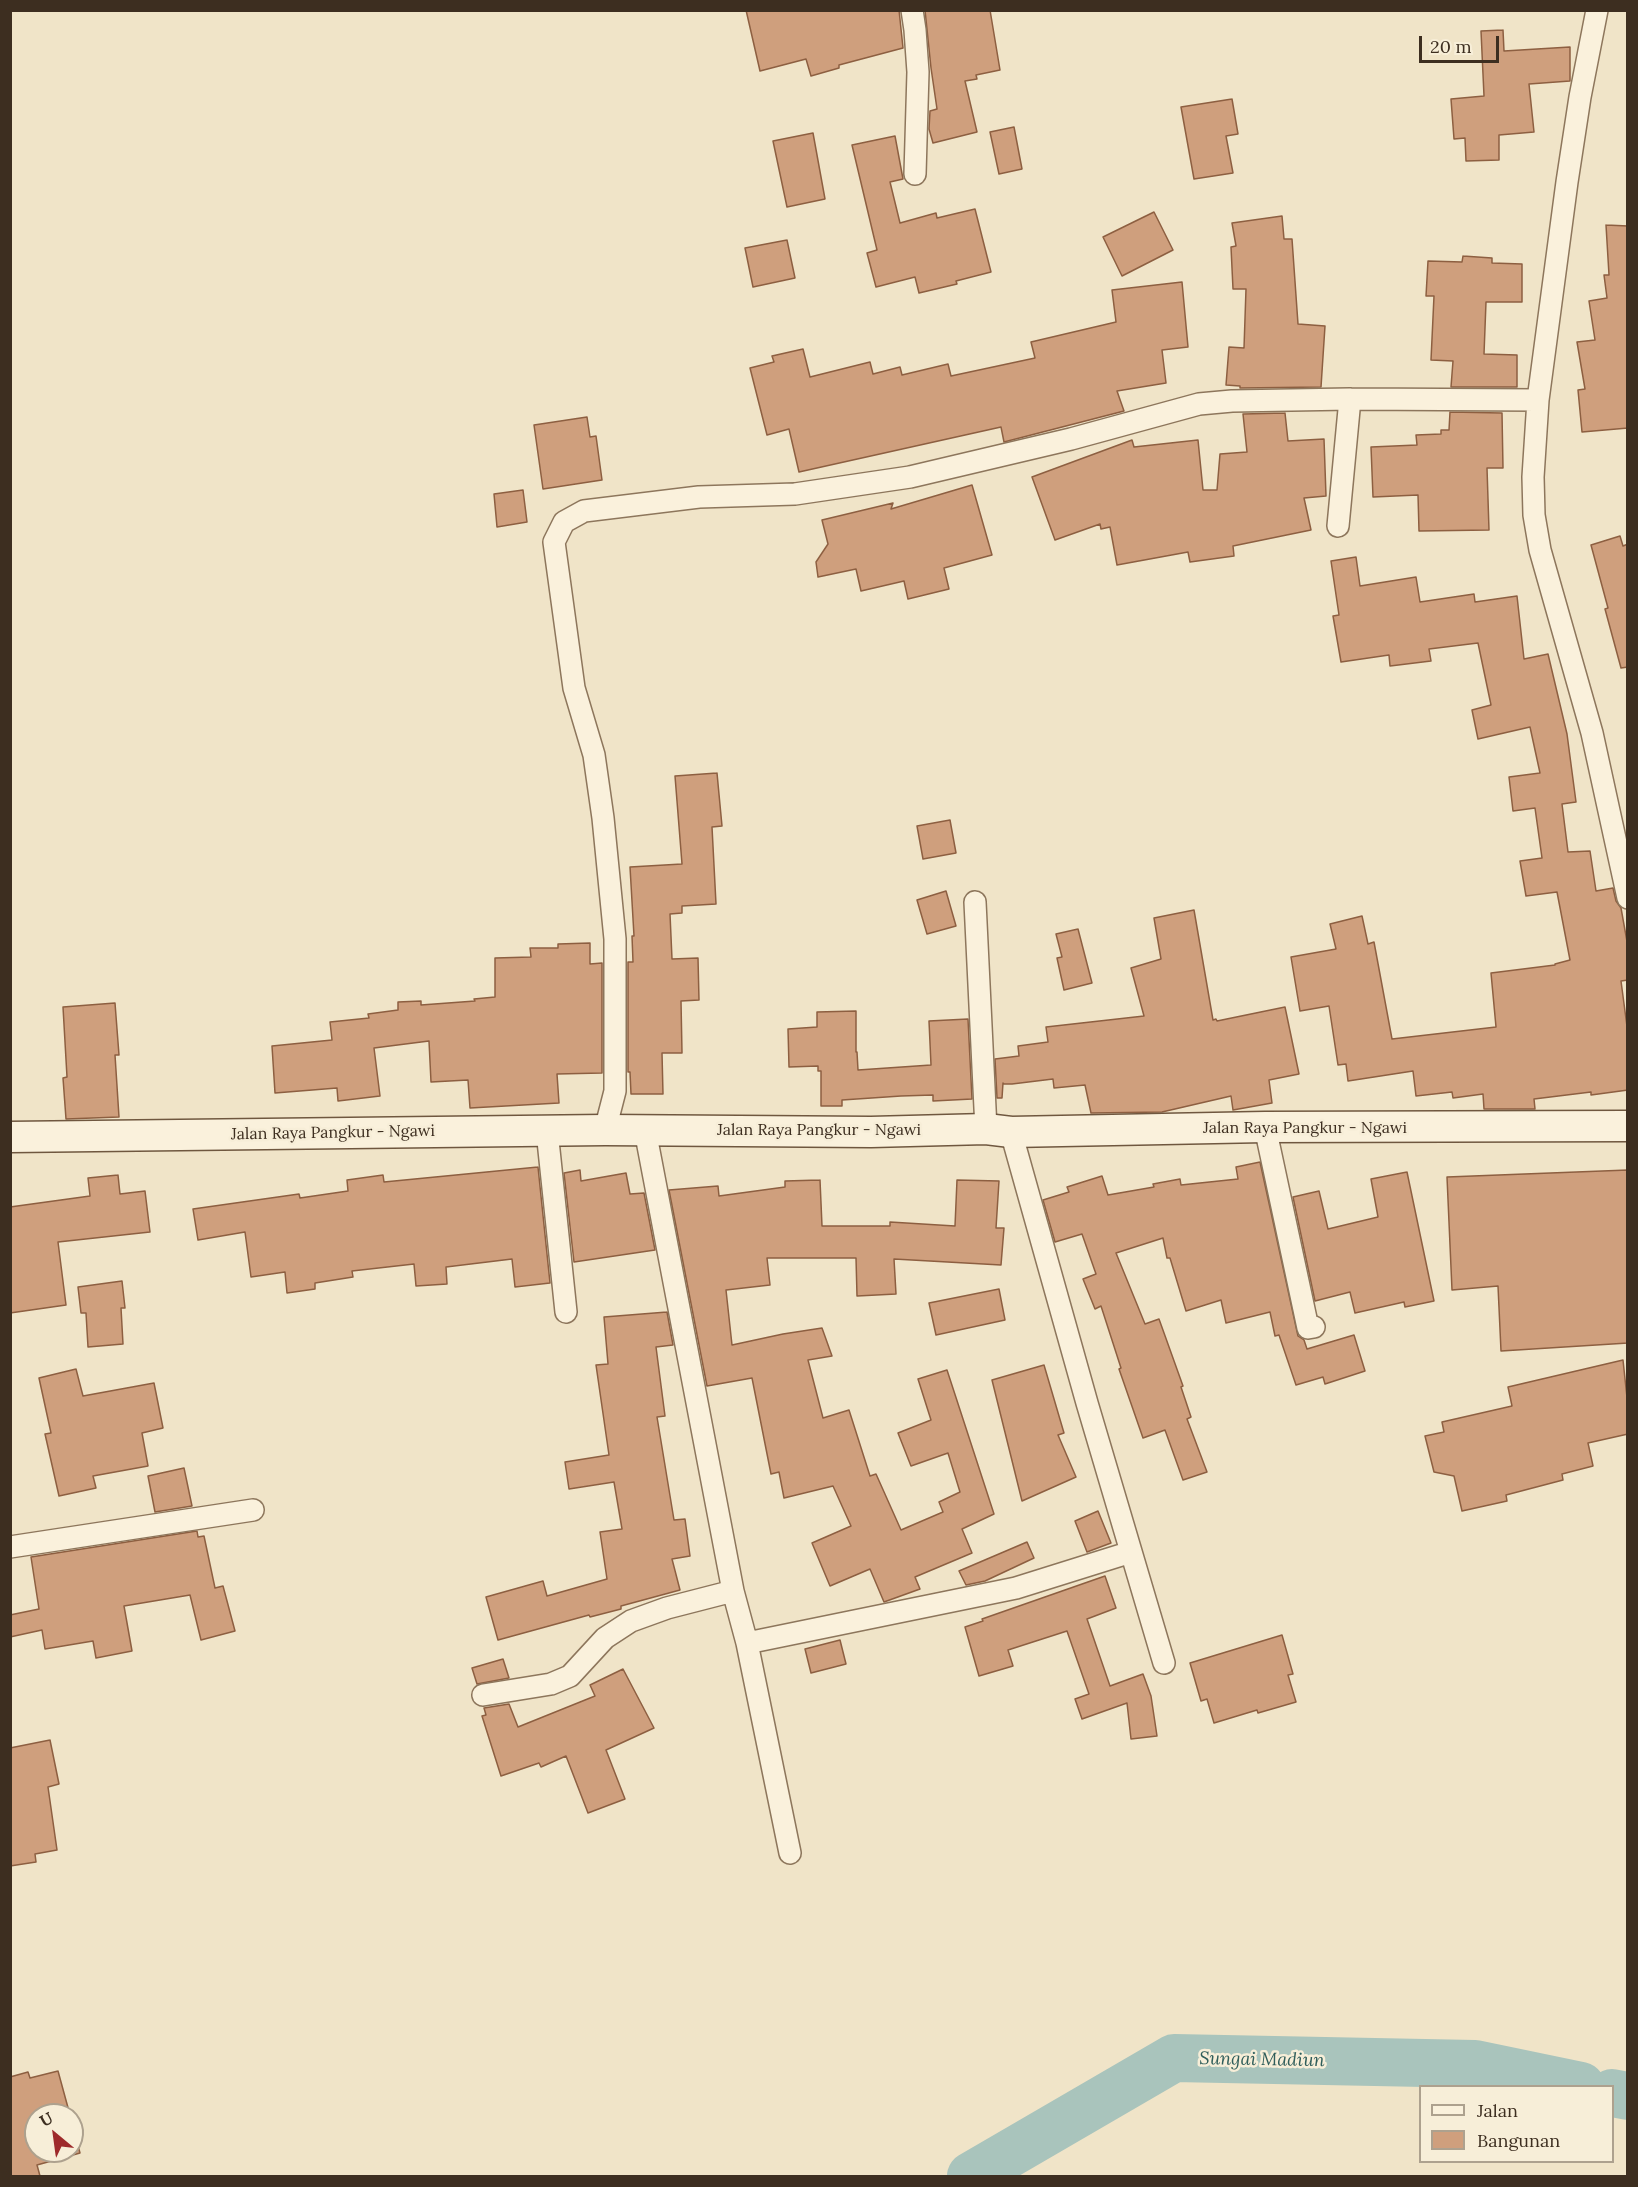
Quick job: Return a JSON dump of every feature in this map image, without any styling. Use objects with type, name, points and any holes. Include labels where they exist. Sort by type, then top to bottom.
[{"type":"main road","name":"Jalan Raya Pangkur - Ngawi","points":[[10,1137],[605,1130],[871,1132],[1265,1127],[1628,1126]]},
{"type":"street","points":[[912,10],[918,72],[915,174]]},
{"type":"street","points":[[1597,10],[1569,171],[1538,400],[1533,477],[1534,515],[1540,550],[1592,733],[1628,898]]},
{"type":"street","points":[[605,1130],[615,1091],[615,939],[594,754],[574,688],[554,542],[564,522],[584,511],[699,497],[795,494],[910,477],[1071,439],[1199,404],[1232,401],[1350,399],[1538,400]]},
{"type":"street","points":[[1338,526],[1350,399]]},
{"type":"street","points":[[975,902],[999,1131],[1087,1403],[1164,1663]]},
{"type":"street","points":[[1265,1127],[1308,1328],[1314,1327]]},
{"type":"street","points":[[645,1130],[734,1591],[747,1643],[790,1853]]},
{"type":"street","points":[[547,1131],[566,1312]]},
{"type":"street","points":[[10,1547],[253,1510]]},
{"type":"street","points":[[747,1643],[1016,1588],[1131,1552]]},
{"type":"street","points":[[483,1695],[551,1684],[570,1676],[605,1638],[632,1621],[667,1608],[734,1591]]},
{"type":"building","points":[[746,10],[899,10],[903,48],[839,65],[839,68],[811,76],[806,59],[760,71]]},
{"type":"building","points":[[925,10],[990,10],[1000,70],[976,75],[977,79],[965,81],[977,132],[933,143],[929,129],[930,111],[937,109]]},
{"type":"building","points":[[1503,30],[1504,51],[1570,47],[1570,81],[1529,84],[1534,132],[1499,135],[1499,160],[1466,161],[1465,138],[1454,139],[1451,99],[1484,96],[1481,31]]},
{"type":"building","points":[[1232,99],[1238,134],[1226,136],[1233,173],[1194,179],[1181,107]]},
{"type":"building","points":[[1014,127],[1022,169],[999,174],[990,132]]},
{"type":"building","points":[[813,133],[825,199],[787,207],[773,141]]},
{"type":"building","points":[[895,136],[903,179],[890,182],[900,223],[936,213],[937,218],[975,209],[991,272],[956,281],[957,284],[919,293],[915,277],[876,287],[867,253],[877,250],[852,145]]},
{"type":"building","points":[[1154,212],[1173,250],[1122,276],[1103,237]]},
{"type":"building","points":[[1282,216],[1284,239],[1292,239],[1298,324],[1325,326],[1321,387],[1240,388],[1240,386],[1226,385],[1229,347],[1244,348],[1246,289],[1233,289],[1231,247],[1236,246],[1232,223]]},
{"type":"building","points":[[1606,225],[1628,226],[1628,428],[1582,432],[1578,390],[1585,389],[1577,342],[1595,340],[1589,301],[1607,298],[1604,275],[1609,275]]},
{"type":"building","points":[[787,240],[795,278],[753,287],[745,248]]},
{"type":"building","points":[[1463,256],[1492,258],[1492,263],[1522,264],[1522,302],[1486,302],[1484,354],[1517,355],[1517,387],[1451,387],[1453,361],[1431,360],[1434,296],[1426,296],[1428,261],[1462,262]]},
{"type":"building","points":[[1182,282],[1188,347],[1162,350],[1166,383],[1117,391],[1124,411],[1004,442],[1001,427],[799,472],[789,429],[767,435],[750,368],[774,362],[772,356],[803,349],[810,377],[870,362],[873,374],[900,367],[902,375],[948,364],[951,376],[1035,358],[1031,342],[1116,322],[1112,290]]},
{"type":"building","points":[[1450,412],[1502,413],[1503,468],[1487,468],[1489,530],[1419,531],[1418,495],[1373,497],[1371,447],[1417,445],[1416,435],[1441,434],[1441,430],[1449,430]]},
{"type":"building","points":[[1285,413],[1288,441],[1324,439],[1326,496],[1304,498],[1311,530],[1233,546],[1234,556],[1190,562],[1188,552],[1117,565],[1110,527],[1101,529],[1100,524],[1055,540],[1032,477],[1132,440],[1134,447],[1198,440],[1203,490],[1217,490],[1220,454],[1247,452],[1243,414]]},
{"type":"building","points":[[587,417],[590,437],[596,436],[602,480],[543,489],[534,425]]},
{"type":"building","points":[[972,485],[992,555],[944,568],[949,589],[908,599],[904,581],[861,591],[856,569],[818,577],[816,562],[828,544],[822,520],[893,503],[891,509]]},
{"type":"building","points":[[523,490],[527,522],[497,527],[494,494]]},
{"type":"building","points":[[1620,536],[1623,546],[1628,544],[1628,667],[1621,668],[1591,545]]},
{"type":"building","points":[[1356,557],[1360,586],[1416,577],[1420,602],[1474,594],[1475,602],[1517,596],[1524,659],[1548,654],[1567,734],[1576,802],[1562,804],[1568,852],[1590,851],[1596,891],[1613,888],[1616,901],[1621,908],[1628,947],[1628,980],[1621,981],[1628,1034],[1628,1090],[1534,1099],[1535,1109],[1484,1109],[1483,1094],[1453,1098],[1452,1092],[1416,1096],[1413,1071],[1348,1081],[1346,1064],[1338,1065],[1329,1006],[1300,1011],[1291,957],[1336,949],[1330,924],[1362,916],[1368,944],[1374,942],[1392,1039],[1496,1027],[1491,973],[1555,965],[1570,960],[1557,892],[1526,896],[1520,861],[1542,858],[1535,808],[1513,811],[1509,777],[1540,773],[1530,727],[1478,739],[1472,710],[1491,705],[1478,643],[1429,649],[1431,661],[1390,666],[1389,655],[1341,662],[1333,616],[1339,615],[1331,561]]},
{"type":"building","points":[[717,773],[722,826],[712,827],[716,904],[682,906],[682,913],[670,914],[672,959],[698,958],[699,1000],[681,1001],[682,1053],[662,1053],[663,1094],[631,1094],[630,1072],[628,1072],[628,962],[633,962],[632,936],[634,936],[630,867],[682,864],[675,776]]},
{"type":"building","points":[[950,820],[956,853],[923,859],[917,826]]},
{"type":"building","points":[[946,891],[956,926],[927,934],[917,900]]},
{"type":"building","points":[[1194,910],[1213,1020],[1285,1007],[1299,1074],[1269,1080],[1272,1103],[1233,1110],[1231,1096],[1162,1112],[1091,1113],[1085,1085],[1054,1088],[1053,1079],[1003,1083],[1002,1098],[997,1098],[995,1059],[1019,1056],[1018,1046],[1048,1042],[1046,1027],[1144,1016],[1131,968],[1161,959],[1154,918]]},
{"type":"building","points":[[1078,929],[1092,983],[1064,990],[1057,958],[1062,957],[1056,934]]},
{"type":"building","points":[[590,943],[590,964],[602,963],[602,1073],[557,1074],[559,1103],[470,1108],[468,1080],[431,1082],[429,1041],[374,1048],[380,1096],[338,1101],[337,1088],[275,1093],[272,1046],[332,1040],[330,1022],[369,1018],[368,1014],[398,1010],[398,1002],[421,1001],[421,1005],[475,1001],[474,999],[495,997],[495,958],[531,957],[530,948],[558,948],[558,944]]},
{"type":"building","points":[[115,1003],[119,1055],[115,1055],[119,1117],[66,1119],[63,1078],[67,1077],[63,1007]]},
{"type":"building","points":[[856,1011],[858,1070],[931,1065],[929,1021],[968,1019],[972,1099],[933,1101],[933,1095],[901,1096],[842,1100],[842,1106],[821,1106],[821,1071],[818,1071],[818,1066],[789,1067],[788,1029],[817,1027],[817,1012]]},
{"type":"building","points":[[1260,1162],[1298,1336],[1304,1340],[1307,1349],[1354,1335],[1365,1371],[1325,1384],[1323,1377],[1296,1385],[1279,1335],[1275,1336],[1270,1312],[1226,1323],[1221,1300],[1186,1311],[1170,1258],[1167,1258],[1163,1238],[1116,1253],[1145,1324],[1159,1319],[1183,1386],[1181,1387],[1191,1417],[1187,1419],[1207,1472],[1183,1480],[1165,1430],[1143,1438],[1119,1369],[1121,1368],[1101,1306],[1095,1309],[1083,1279],[1096,1274],[1082,1234],[1055,1242],[1043,1200],[1069,1192],[1067,1187],[1102,1176],[1108,1195],[1154,1187],[1153,1184],[1180,1179],[1181,1185],[1238,1179],[1236,1167]]},
{"type":"building","points":[[538,1167],[550,1283],[515,1287],[512,1259],[446,1267],[447,1284],[416,1286],[414,1264],[352,1271],[353,1277],[315,1283],[315,1289],[287,1293],[285,1272],[251,1277],[245,1232],[198,1240],[193,1209],[299,1194],[300,1198],[348,1191],[347,1180],[383,1175],[384,1182]]},
{"type":"building","points":[[580,1170],[581,1181],[626,1173],[630,1194],[644,1193],[655,1250],[574,1262],[564,1173]]},
{"type":"building","points":[[1628,1170],[1628,1343],[1501,1351],[1498,1286],[1452,1290],[1447,1177]]},
{"type":"building","points":[[1407,1172],[1434,1301],[1405,1307],[1404,1302],[1355,1313],[1350,1292],[1315,1301],[1293,1197],[1319,1191],[1328,1229],[1378,1217],[1371,1179]]},
{"type":"building","points":[[118,1175],[120,1194],[145,1191],[150,1232],[58,1242],[66,1305],[10,1313],[10,1207],[90,1196],[88,1178]]},
{"type":"building","points":[[820,1180],[822,1226],[890,1226],[890,1222],[955,1226],[957,1180],[999,1181],[996,1228],[1004,1228],[1001,1265],[894,1259],[896,1294],[857,1296],[856,1258],[767,1258],[770,1285],[726,1290],[732,1345],[822,1328],[832,1356],[808,1360],[823,1418],[849,1410],[870,1476],[876,1474],[901,1530],[943,1512],[939,1502],[960,1492],[948,1453],[911,1466],[898,1433],[931,1420],[918,1379],[947,1370],[994,1514],[962,1529],[972,1553],[915,1577],[920,1589],[884,1602],[870,1569],[830,1586],[812,1543],[851,1526],[833,1486],[784,1498],[779,1472],[771,1474],[752,1378],[707,1386],[669,1190],[718,1186],[719,1196],[785,1187],[785,1181]]},
{"type":"building","points":[[122,1281],[125,1308],[121,1308],[123,1344],[88,1347],[86,1313],[81,1313],[78,1287]]},
{"type":"building","points":[[999,1289],[1005,1320],[936,1335],[929,1303]]},
{"type":"building","points":[[667,1312],[673,1345],[656,1347],[665,1416],[657,1417],[674,1520],[685,1519],[690,1556],[672,1559],[680,1590],[621,1606],[621,1609],[590,1617],[589,1615],[498,1640],[486,1597],[543,1581],[547,1596],[607,1579],[600,1532],[622,1529],[614,1482],[569,1489],[565,1462],[609,1455],[596,1365],[608,1364],[604,1317]]},
{"type":"building","points":[[1623,1360],[1628,1407],[1628,1434],[1588,1443],[1593,1466],[1562,1474],[1563,1480],[1506,1495],[1507,1501],[1462,1511],[1454,1476],[1434,1472],[1425,1436],[1444,1432],[1442,1422],[1512,1406],[1508,1387]]},
{"type":"building","points":[[1044,1365],[1064,1433],[1058,1435],[1076,1477],[1022,1501],[992,1380]]},
{"type":"building","points":[[76,1369],[83,1396],[154,1383],[163,1428],[142,1433],[148,1466],[93,1476],[96,1488],[59,1496],[45,1434],[51,1433],[39,1378]]},
{"type":"building","points":[[184,1468],[192,1506],[155,1512],[148,1476]]},
{"type":"building","points":[[1098,1511],[1111,1543],[1087,1552],[1075,1521]]},
{"type":"building","points":[[197,1531],[198,1537],[204,1536],[215,1588],[223,1586],[235,1631],[201,1640],[190,1595],[124,1606],[132,1651],[96,1658],[93,1641],[45,1649],[42,1630],[10,1637],[10,1615],[39,1609],[31,1557]]},
{"type":"building","points":[[1027,1542],[1034,1558],[985,1581],[966,1585],[959,1571]]},
{"type":"building","points":[[1105,1576],[1116,1608],[1087,1619],[1110,1686],[1143,1674],[1151,1696],[1157,1736],[1131,1739],[1127,1703],[1082,1719],[1075,1699],[1089,1694],[1067,1631],[1008,1650],[1013,1666],[979,1676],[965,1627]]},
{"type":"building","points":[[1282,1635],[1293,1674],[1288,1675],[1296,1702],[1258,1713],[1257,1710],[1214,1723],[1207,1699],[1201,1701],[1190,1663]]},
{"type":"building","points":[[840,1640],[846,1664],[811,1673],[805,1649]]},
{"type":"building","points":[[503,1659],[509,1678],[477,1684],[472,1668]]},
{"type":"building","points":[[623,1669],[654,1728],[606,1750],[625,1799],[588,1813],[566,1756],[541,1767],[539,1763],[501,1776],[482,1716],[486,1715],[484,1708],[509,1704],[518,1727],[595,1696],[590,1685]]},
{"type":"building","points":[[50,1740],[59,1784],[48,1787],[57,1850],[35,1854],[36,1862],[10,1866],[10,1748]]},
{"type":"building","points":[[58,2071],[67,2103],[24,2103],[24,2163],[44,2163],[37,2165],[40,2176],[10,2176],[10,2077],[28,2072],[30,2078]]},
{"type":"waterway","name":"Sungai Madiun","points":[[971,2176],[1174,2058],[1475,2064],[1576,2085]]},
{"type":"waterway","name":"Sungai Madiun","points":[[1614,2093],[1628,2096]]}]
